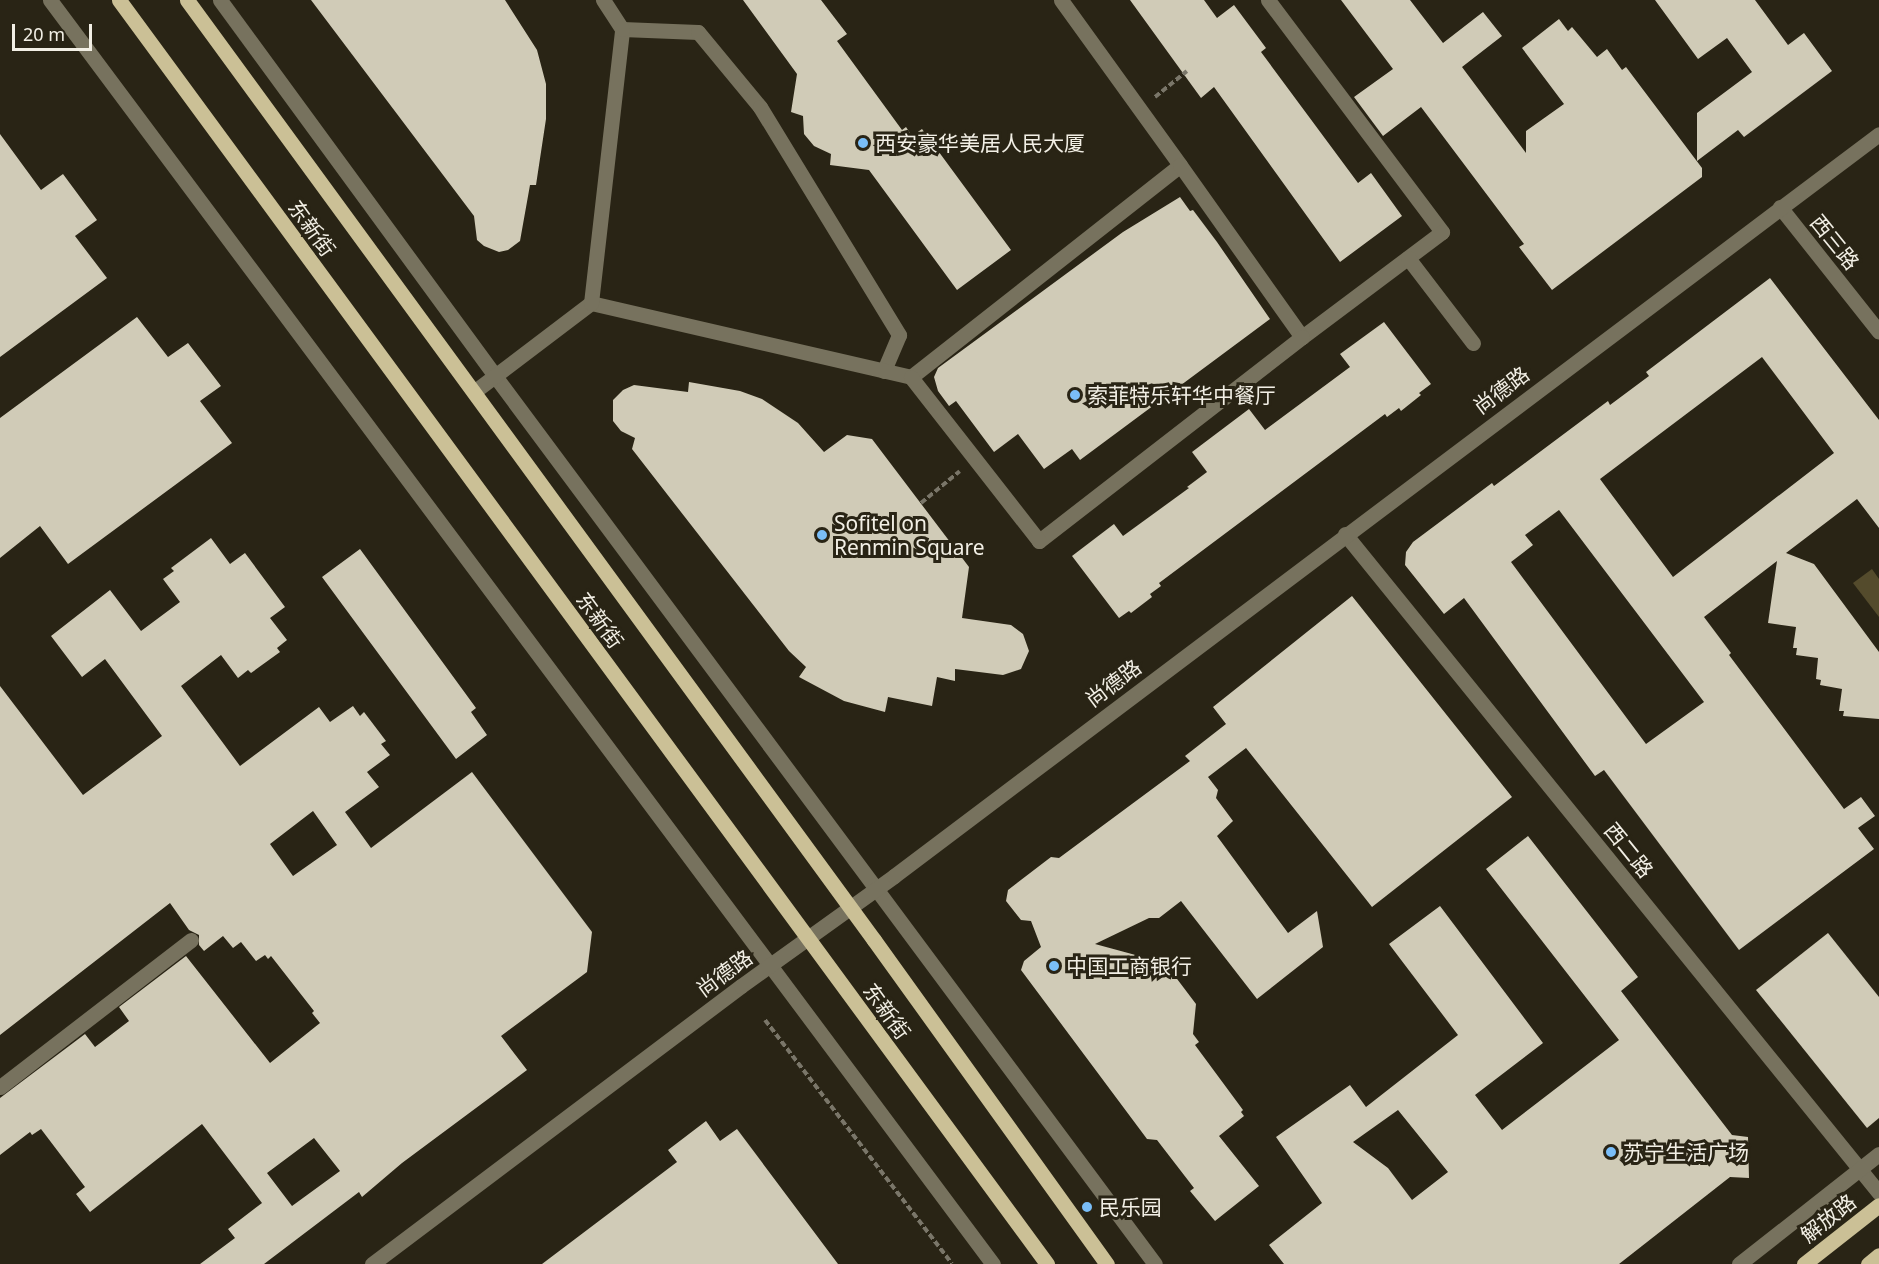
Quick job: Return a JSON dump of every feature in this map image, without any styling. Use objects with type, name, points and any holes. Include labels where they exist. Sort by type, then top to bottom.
[{"type":"main road","name":"东新街","points":[[119,0],[1047,1264]]},
{"type":"main road","name":"东新街","points":[[187,0],[850,907],[1107,1264]]},
{"type":"main road","name":"解放路","points":[[1803,1264],[1879,1205]]},
{"type":"main road","points":[[1868,1264],[1879,1255]]},
{"type":"street","points":[[50,0],[993,1264]]},
{"type":"street","points":[[220,0],[495,376],[1155,1264]]},
{"type":"street","points":[[475,392],[591,303],[621,29],[603,0]]},
{"type":"street","points":[[1061,0],[1302,337]]},
{"type":"street","points":[[591,303],[911,377],[1039,541],[1302,337],[1442,232],[1268,0]]},
{"type":"street","points":[[621,29],[698,32],[760,107],[899,335],[885,371]]},
{"type":"street","name":"尚德路","points":[[372,1264],[770,965],[877,888],[1879,134]]},
{"type":"street","points":[[911,377],[1180,165]]},
{"type":"street","name":"西三路","points":[[1780,207],[1879,332]]},
{"type":"street","points":[[1408,258],[1473,343]]},
{"type":"street","name":"西二路","points":[[1345,534],[1879,1194]]},
{"type":"street","points":[[0,1088],[191,940]]},
{"type":"street","points":[[1739,1264],[1879,1154]]},
{"type":"path","points":[[1140,108],[1187,71]]},
{"type":"path","points":[[921,503],[975,459]]},
{"type":"path","points":[[765,1020],[952,1264]]},
{"type":"shaded area","points":[[1872,569],[1879,579],[1879,617],[1853,583]]},
{"type":"building","points":[[311,0],[505,0],[537,50],[546,84],[546,119],[536,185],[530,185],[520,241],[508,250],[499,252],[484,246],[477,240],[474,216]]},
{"type":"building","name":"西安豪华美居人民大厦","points":[[743,0],[821,0],[847,34],[837,41],[902,130],[906,127],[912,136],[922,129],[1011,250],[957,290],[869,170],[830,165],[831,154],[814,146],[804,134],[803,116],[791,112],[797,74]]},
{"type":"building","points":[[1130,0],[1204,0],[1217,18],[1234,5],[1266,48],[1261,52],[1358,183],[1371,173],[1402,216],[1340,262],[1214,87],[1201,98]]},
{"type":"building","points":[[1341,0],[1410,0],[1443,43],[1483,12],[1502,36],[1462,67],[1526,153],[1526,131],[1564,104],[1522,48],[1559,19],[1568,31],[1572,27],[1597,57],[1607,49],[1622,70],[1626,67],[1702,168],[1702,177],[1552,290],[1519,247],[1524,244],[1421,107],[1383,136],[1354,97],[1393,69]]},
{"type":"building","points":[[1655,0],[1755,0],[1788,45],[1804,33],[1832,71],[1744,137],[1738,130],[1697,161],[1697,113],[1752,72],[1727,38],[1698,59]]},
{"type":"building","points":[[0,134],[41,190],[63,174],[97,220],[75,236],[107,278],[0,357]]},
{"type":"building","points":[[1180,197],[1217,242],[1270,319],[1080,460],[1072,449],[1044,469],[1018,434],[994,452],[956,401],[949,406],[938,391],[934,377],[938,368],[1123,232]]},
{"type":"building","points":[[1770,278],[1879,420],[1879,528],[1857,499],[1786,553],[1814,564],[1879,652],[1879,719],[1843,716],[1844,711],[1839,711],[1842,689],[1820,685],[1821,680],[1816,679],[1818,658],[1796,655],[1797,648],[1793,648],[1796,627],[1768,623],[1777,561],[1704,617],[1731,653],[1729,655],[1844,809],[1861,797],[1875,816],[1858,828],[1874,849],[1739,950],[1604,770],[1595,776],[1464,598],[1444,614],[1405,565],[1406,552],[1413,542],[1492,483],[1494,486],[1608,401],[1610,405],[1649,376],[1646,372]],"holes":[[[1762,357],[1834,453],[1673,577],[1600,479]],[[1559,510],[1704,702],[1646,744],[1511,562],[1533,545],[1525,535]]]},
{"type":"building","points":[[137,317],[168,357],[188,343],[221,386],[200,401],[232,443],[68,564],[40,526],[0,558],[0,418]]},
{"type":"building","points":[[1384,322],[1431,384],[1401,411],[1399,408],[1387,417],[1385,414],[1159,583],[1161,586],[1150,594],[1152,597],[1131,613],[1129,611],[1119,618],[1072,556],[1114,524],[1123,536],[1189,488],[1187,487],[1207,472],[1192,452],[1249,409],[1265,430],[1350,367],[1340,354]]},
{"type":"building","name":"Sofitel on Renmin Square","points":[[689,382],[740,391],[762,399],[798,423],[824,452],[847,435],[872,439],[969,567],[962,618],[1011,625],[1023,634],[1029,651],[1021,669],[1003,675],[955,669],[955,681],[937,677],[932,706],[888,697],[885,712],[844,701],[799,677],[806,667],[789,651],[632,449],[635,438],[621,431],[613,421],[613,400],[623,390],[634,385],[688,392]]},
{"type":"building","points":[[211,538],[230,564],[245,553],[285,607],[270,618],[287,640],[277,648],[280,652],[251,673],[248,670],[238,678],[221,655],[181,686],[240,766],[319,707],[330,722],[353,706],[360,716],[364,712],[386,741],[381,744],[390,755],[367,772],[379,787],[345,812],[371,848],[472,772],[592,932],[587,972],[501,1036],[527,1070],[402,1163],[362,1197],[359,1192],[264,1264],[200,1264],[235,1238],[228,1229],[262,1203],[202,1124],[90,1212],[76,1194],[85,1187],[41,1129],[32,1135],[30,1132],[0,1155],[0,1098],[85,1034],[95,1047],[129,1021],[119,1007],[186,956],[270,1063],[320,1023],[312,1013],[314,1011],[271,956],[268,959],[265,955],[256,961],[241,942],[233,948],[223,936],[204,951],[199,945],[199,935],[189,930],[170,903],[0,1035],[0,686],[83,795],[162,736],[105,659],[82,677],[51,636],[110,590],[141,631],[180,602],[163,579],[174,571],[171,568]],"holes":[[[313,811],[337,845],[293,876],[270,844]],[[314,1138],[340,1171],[292,1206],[267,1173]]]},
{"type":"building","points":[[360,549],[476,708],[471,712],[487,735],[456,759],[322,577]]},
{"type":"building","points":[[1352,596],[1512,797],[1372,907],[1246,748],[1208,777],[1218,790],[1216,798],[1233,821],[1217,836],[1288,933],[1317,911],[1323,947],[1257,999],[1181,901],[1159,918],[1149,918],[1095,944],[1165,963],[1196,1004],[1193,1034],[1199,1042],[1195,1045],[1243,1110],[1241,1112],[1244,1116],[1219,1136],[1259,1186],[1215,1221],[1190,1191],[1194,1188],[1157,1140],[1147,1139],[1021,970],[1024,961],[1041,947],[1031,921],[1021,920],[1006,901],[1008,890],[1051,857],[1059,858],[1190,761],[1185,756],[1226,724],[1213,707]]},
{"type":"building","name":"苏宁生活广场","points":[[1528,836],[1638,977],[1621,991],[1732,1135],[1748,1137],[1749,1178],[1730,1177],[1619,1264],[1284,1264],[1269,1245],[1322,1203],[1276,1137],[1350,1085],[1366,1107],[1458,1035],[1389,944],[1440,906],[1543,1043],[1475,1095],[1502,1130],[1619,1040],[1486,869]],"holes":[[[1398,1110],[1448,1172],[1412,1200],[1388,1168],[1353,1142]]]},
{"type":"building","points":[[1828,933],[1879,997],[1879,1118],[1867,1128],[1756,990]]},
{"type":"building","points":[[706,1121],[720,1141],[737,1129],[838,1264],[542,1264],[677,1162],[668,1150]]},
{"type":"place","name":"西安豪华美居人民大厦","points":[[863,143]]},
{"type":"place","name":"索菲特乐轩华中餐厅","points":[[1075,395]]},
{"type":"place","name":"Sofitel on Renmin Square","points":[[822,535]]},
{"type":"place","name":"中国工商银行","points":[[1054,966]]},
{"type":"place","name":"苏宁生活广场","points":[[1611,1152]]},
{"type":"place","name":"民乐园","points":[[1087,1207]]}]
